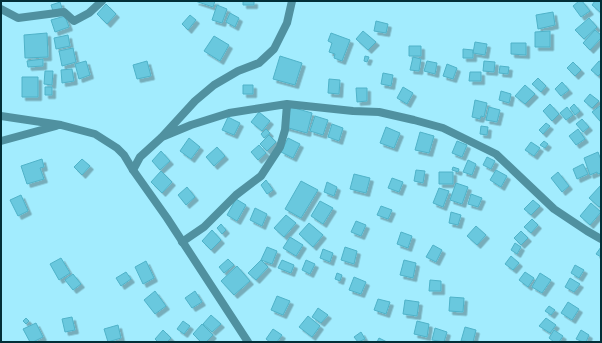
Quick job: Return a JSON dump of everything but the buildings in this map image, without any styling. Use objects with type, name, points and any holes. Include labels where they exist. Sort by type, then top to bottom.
[{"type":"street","points":[[1,9],[18,18],[64,12],[74,22],[89,14],[102,1]]},
{"type":"street","points":[[133,170],[140,157],[162,137],[195,101],[214,85],[238,71],[260,63],[274,49],[287,23],[292,1]]},
{"type":"street","points":[[162,137],[191,125],[228,113],[287,104],[352,111],[379,112],[443,128],[496,154],[554,209],[601,239]]},
{"type":"street","points":[[182,242],[204,228],[236,196],[261,176],[280,147],[285,130],[287,104]]},
{"type":"street","points":[[1,116],[61,125],[95,134],[117,148],[124,155],[248,342]]},
{"type":"street","points":[[1,141],[61,125]]}]
